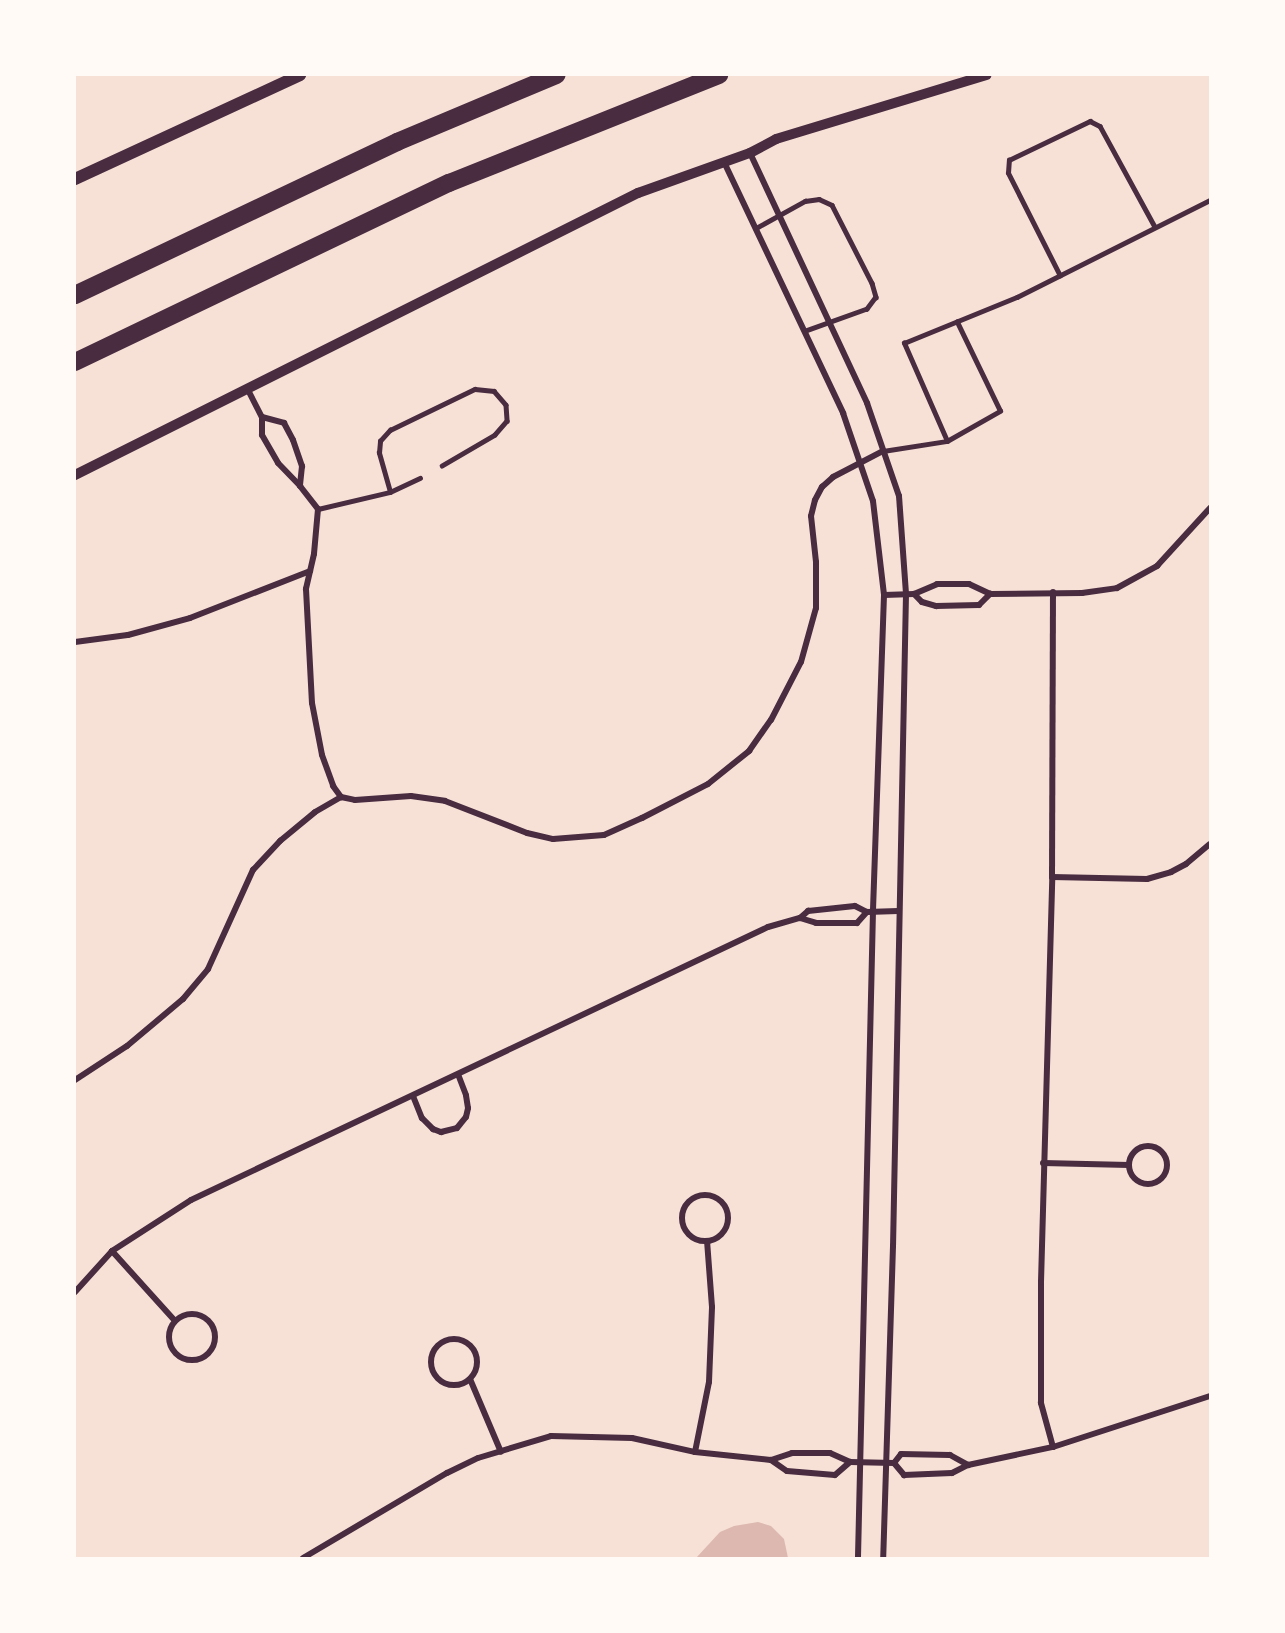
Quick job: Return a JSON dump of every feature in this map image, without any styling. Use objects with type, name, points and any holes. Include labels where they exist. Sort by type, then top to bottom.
[{"type":"highway","points":[[75,296],[397,142],[556,75]]},
{"type":"highway","points":[[75,362],[449,183],[719,75]]},
{"type":"main road","points":[[75,179],[300,75]]},
{"type":"street","points":[[75,475],[638,193],[750,153],[776,139],[987,75]]},
{"type":"street","points":[[750,153],[867,403],[898,496],[906,594],[898,911],[890,1463],[883,1558]]},
{"type":"street","points":[[724,161],[843,413],[873,501],[884,595],[870,912],[858,1558]]},
{"type":"street","points":[[247,388],[262,417],[262,435],[278,463],[318,509],[306,589],[312,703],[322,755],[333,786],[341,797],[355,800],[411,796],[445,801],[527,833],[553,839],[577,839],[604,835],[708,784],[749,751],[771,720],[801,662],[816,608],[816,562],[811,516],[815,500],[833,477],[859,461],[883,451]]},
{"type":"street","points":[[262,417],[284,423],[302,466],[300,486]]},
{"type":"street","points":[[884,595],[914,594],[937,584],[969,584],[990,594],[1082,592],[1117,588],[1157,566],[1210,508]]},
{"type":"street","points":[[75,642],[128,635],[190,618],[310,571]]},
{"type":"street","points":[[1053,592],[1052,877],[1043,1162],[1041,1403],[1053,1447]]},
{"type":"street","points":[[914,594],[922,602],[936,606],[978,605],[990,594]]},
{"type":"street","points":[[75,1079],[127,1046],[183,999],[208,969],[253,870],[280,841],[315,812],[341,797]]},
{"type":"street","points":[[1052,877],[1147,879],[1179,868],[1210,844]]},
{"type":"street","points":[[75,1292],[112,1251],[191,1200],[768,927],[800,918],[808,910],[855,906],[870,912],[898,911]]},
{"type":"street","points":[[800,918],[816,923],[857,922],[870,912]]},
{"type":"street","points":[[412,1096],[422,1118],[434,1129],[441,1132],[457,1128],[466,1117],[468,1108],[458,1074]]},
{"type":"street","points":[[1150,1146],[1165,1156],[1167,1168],[1161,1179],[1150,1184],[1133,1177],[1129,1165],[1130,1159],[1138,1149],[1150,1146]]},
{"type":"street","points":[[1043,1162],[1129,1165]]},
{"type":"street","points":[[703,1194],[718,1198],[728,1211],[728,1220],[723,1233],[707,1241],[690,1236],[682,1224],[683,1208],[688,1201],[703,1194]]},
{"type":"street","points":[[695,1452],[709,1382],[712,1307],[707,1241]]},
{"type":"street","points":[[112,1251],[175,1321]]},
{"type":"street","points":[[190,1314],[206,1318],[215,1331],[210,1353],[198,1360],[190,1361],[177,1356],[169,1343],[168,1335],[175,1321],[190,1314]]},
{"type":"street","points":[[470,1379],[453,1385],[439,1380],[432,1368],[431,1359],[438,1345],[444,1340],[461,1339],[474,1348],[478,1363],[470,1379],[501,1452]]},
{"type":"street","points":[[303,1558],[447,1473],[551,1436],[632,1438],[695,1452],[771,1460],[792,1453],[830,1453],[850,1462],[890,1463],[904,1475],[952,1473],[968,1465],[1053,1447],[1210,1396]]},
{"type":"street","points":[[890,1463],[900,1454],[930,1454],[950,1455],[968,1465]]},
{"type":"street","points":[[771,1460],[787,1472],[834,1474],[850,1462]]},
{"type":"lane","points":[[1060,276],[1008,173],[1010,160],[1090,121],[1100,126],[1155,227]]},
{"type":"lane","points":[[756,228],[805,201],[819,199],[832,205],[872,284],[876,297],[867,309],[829,320],[806,331]]},
{"type":"lane","points":[[947,441],[904,343],[1017,297],[1210,200]]},
{"type":"lane","points":[[883,451],[947,441],[1000,411],[957,322]]},
{"type":"lane","points":[[390,492],[379,453],[380,441],[390,430],[475,389],[494,391],[506,405],[507,421],[495,435],[442,466]]},
{"type":"lane","points":[[318,509],[390,492],[420,478]]},
{"type":"shaded area","points":[[758,1522],[771,1526],[784,1539],[788,1558],[696,1558],[720,1532],[734,1526]]}]
